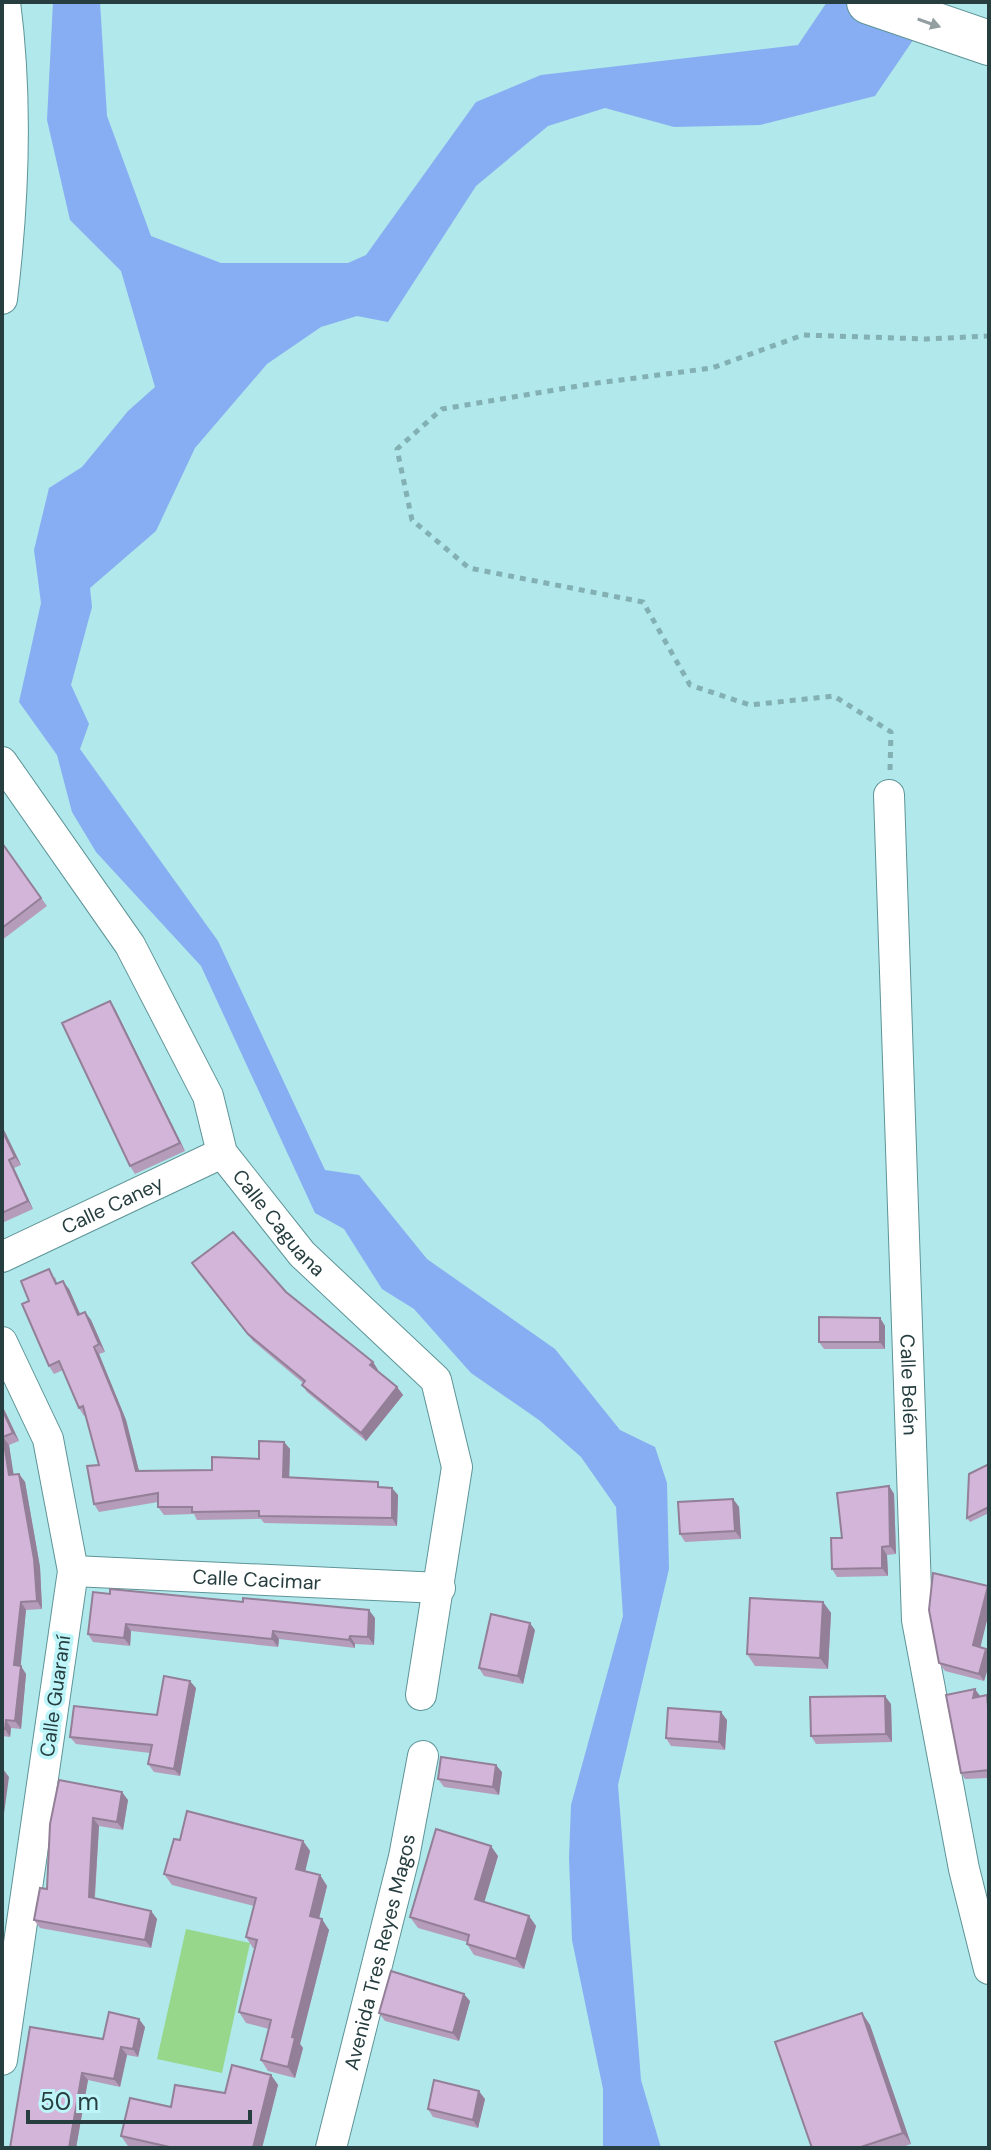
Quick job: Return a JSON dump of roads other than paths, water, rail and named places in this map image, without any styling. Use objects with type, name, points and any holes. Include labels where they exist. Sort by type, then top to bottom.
[{"type":"highway","points":[[869,2],[989,43]]},
{"type":"street","points":[[2,299],[13,65],[5,2]]},
{"type":"street","name":"Calle Caguana","points":[[2,762],[130,945],[208,1096],[222,1153],[302,1254],[436,1380],[457,1467],[421,1695]]},
{"type":"street","name":"Calle Belén","points":[[889,795],[917,1620],[976,1872],[989,1969]]},
{"type":"street","name":"Calle Caney","points":[[2,1257],[222,1153]]},
{"type":"street","name":"Calle Guaraní","points":[[2,1342],[48,1439],[73,1571],[2,2060]]},
{"type":"street","name":"Calle Cacimar","points":[[73,1571],[440,1588]]},
{"type":"street","name":"Avenida Tres Reyes Magos","points":[[331,2148],[404,1857],[423,1756]]},
{"type":"water","points":[[53,2],[100,2],[107,116],[151,236],[221,263],[348,263],[366,255],[476,102],[541,75],[798,45],[827,2],[939,2],[875,96],[760,125],[674,127],[605,108],[548,126],[476,186],[388,322],[357,316],[321,327],[267,364],[195,448],[156,531],[90,588],[92,607],[71,685],[89,724],[80,749],[218,941],[325,1170],[359,1175],[427,1259],[555,1349],[620,1430],[655,1447],[667,1483],[669,1569],[618,1785],[641,2080],[661,2148],[603,2148],[603,2089],[572,1940],[571,1805],[623,1616],[616,1507],[581,1457],[539,1420],[471,1373],[414,1309],[382,1289],[344,1229],[315,1213],[201,966],[96,852],[72,812],[57,755],[19,702],[41,603],[34,550],[49,488],[82,467],[128,411],[155,387],[121,271],[70,220],[47,120]]}]
